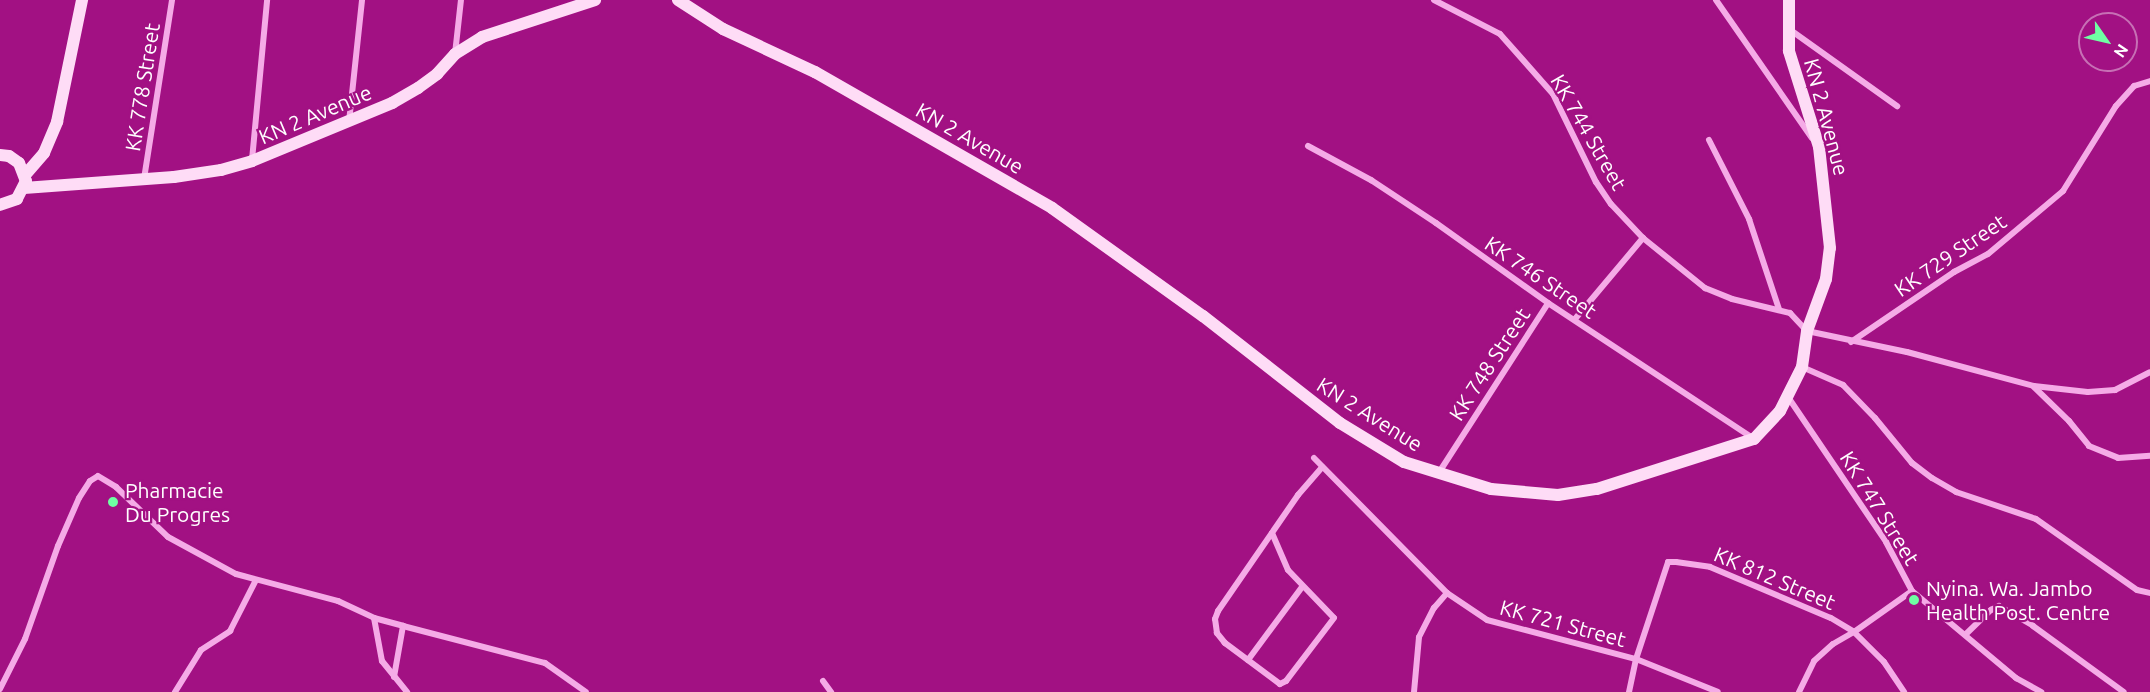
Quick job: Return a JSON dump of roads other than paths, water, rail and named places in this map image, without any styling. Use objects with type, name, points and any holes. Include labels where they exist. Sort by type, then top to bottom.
[{"type":"street","points":[[0,205],[17,199],[24,188],[25,175],[44,153],[57,122],[82,0]]},
{"type":"street","name":"KK 778 Street","points":[[144,179],[171,0]]},
{"type":"street","points":[[252,161],[267,0]]},
{"type":"street","points":[[349,122],[362,0]]},
{"type":"street","points":[[455,54],[461,0]]},
{"type":"street","name":"KN 2 Avenue","points":[[24,188],[144,179],[221,170],[252,161],[349,122],[418,88],[437,74],[455,54],[482,37],[595,0]]},
{"type":"street","name":"KN 2 Avenue","points":[[678,0],[723,29],[815,72],[1052,208],[1203,316],[1340,423],[1404,462],[1491,489],[1558,495],[1598,489],[1754,439],[1768,427],[1802,367],[1807,331],[1826,279],[1830,248],[1819,147],[1789,51],[1789,0]]},
{"type":"street","name":"KK 744 Street","points":[[1434,0],[1500,34],[1553,94],[1596,182],[1611,204],[1643,238],[1705,288],[1732,299],[1790,313],[1807,331]]},
{"type":"street","points":[[1716,0],[1748,49],[1819,147]]},
{"type":"street","points":[[1788,29],[1897,106]]},
{"type":"street","name":"KK 729 Street","points":[[1851,342],[1954,272],[1988,254],[2047,205],[2063,191],[2116,106],[2134,86],[2150,81]]},
{"type":"street","points":[[1709,140],[1749,219],[1779,309]]},
{"type":"street","name":"KK 746 Street","points":[[1308,146],[1371,180],[1548,303],[1754,439]]},
{"type":"street","points":[[0,155],[14,159],[25,175]]},
{"type":"street","points":[[1575,319],[1643,238]]},
{"type":"street","name":"KK 748 Street","points":[[1438,474],[1548,303]]},
{"type":"street","points":[[1807,331],[1907,352],[2034,386],[2088,392],[2115,390],[2150,372]]},
{"type":"street","points":[[1802,367],[1843,385],[1875,418],[1912,463],[1932,478],[1956,492],[2036,519],[2137,590],[2150,593]]},
{"type":"street","points":[[2034,386],[2069,421],[2089,446],[2118,458],[2150,456]]},
{"type":"street","name":"KK 747 Street","points":[[1787,396],[1886,542],[1912,591],[2016,678],[2041,692]]},
{"type":"street","name":"KK 721 Street","points":[[1314,458],[1447,593],[1486,620],[1636,659],[1719,692]]},
{"type":"street","points":[[1272,533],[1279,554],[1302,587],[1332,614],[1332,622],[1283,683],[1276,681],[1248,660],[1217,633],[1215,619],[1272,533],[1298,495],[1322,466]]},
{"type":"street","points":[[0,689],[25,639],[58,546],[79,498],[90,481],[98,476],[116,487],[168,537],[209,561],[256,580],[338,601],[374,618],[545,663],[586,692]]},
{"type":"street","name":"KK 812 Street","points":[[1629,692],[1636,659],[1668,562],[1688,562],[1719,570],[1822,614],[1854,632],[1884,662],[1904,692]]},
{"type":"street","points":[[175,692],[201,650],[210,641],[230,631],[256,580]]},
{"type":"street","points":[[1248,660],[1302,587]]},
{"type":"street","points":[[1799,692],[1814,661],[1833,644],[1912,591]]},
{"type":"street","points":[[1414,692],[1419,637],[1434,608],[1447,593]]},
{"type":"street","points":[[1966,634],[1991,610],[1999,606],[2033,626],[2124,692]]},
{"type":"street","points":[[374,618],[382,660],[407,692]]},
{"type":"street","points":[[394,678],[403,626]]},
{"type":"street","points":[[822,681],[831,692]]},
{"type":"place","name":"Pharmacie Du Progres","points":[[113,502]]},
{"type":"place","name":"Nyina. Wa. Jambo Health Post. Centre","points":[[1914,600]]}]
